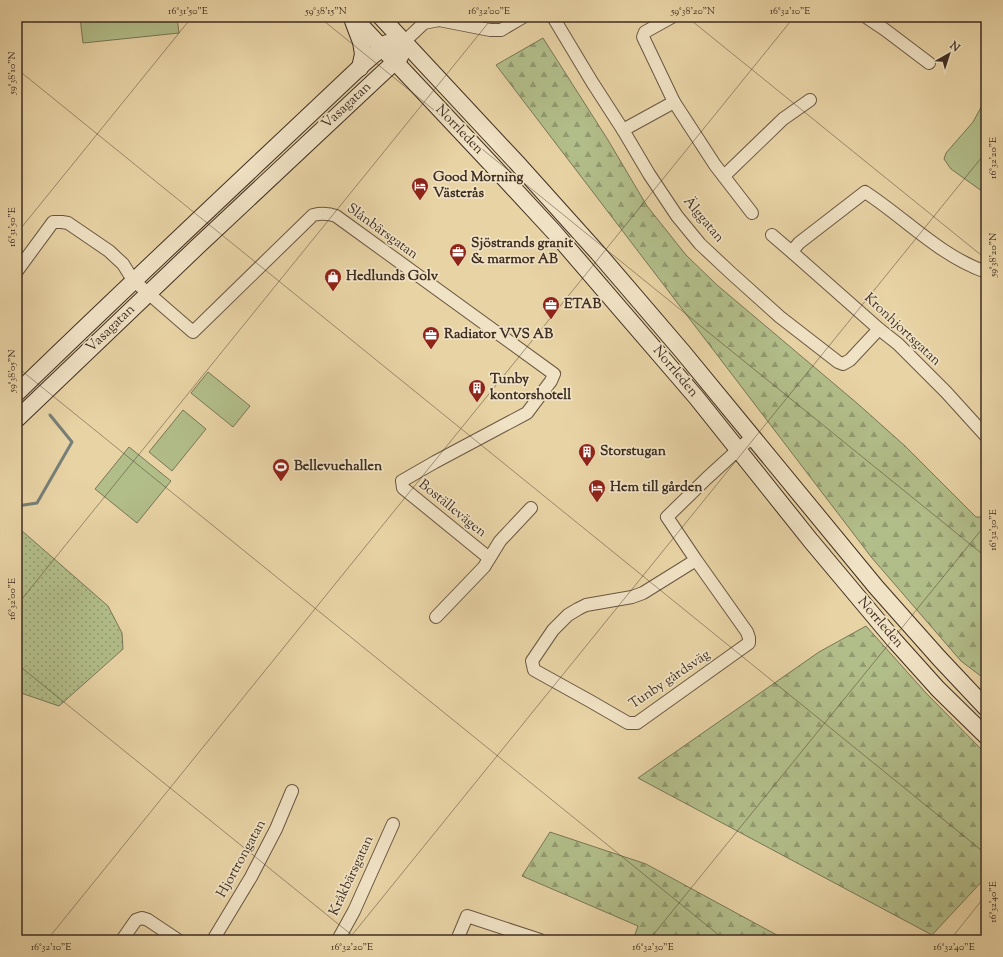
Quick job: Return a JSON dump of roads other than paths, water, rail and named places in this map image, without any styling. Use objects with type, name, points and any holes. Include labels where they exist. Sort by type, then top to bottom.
[{"type":"main road","name":"Norrleden","points":[[352,17],[395,61],[554,232],[686,385],[810,541],[894,640],[938,689],[986,736]]},
{"type":"main road","points":[[352,17],[361,42],[363,54],[360,68]]},
{"type":"main road","name":"Norrleden","points":[[382,17],[598,253],[682,351],[876,587],[986,708]]},
{"type":"main road","name":"Vasagatan","points":[[17,392],[133,280],[387,43],[405,41],[400,57],[148,293],[17,419]]},
{"type":"main road","points":[[372,83],[408,76]]},
{"type":"street","points":[[405,41],[424,23],[439,20],[490,30],[501,30],[523,17]]},
{"type":"street","name":"Älggatan","points":[[553,17],[649,174],[677,216],[700,244],[780,317],[838,362],[844,364],[850,360],[879,329]]},
{"type":"street","points":[[672,17],[645,32],[643,37],[674,102],[715,165],[752,213]]},
{"type":"street","points":[[866,17],[929,63]]},
{"type":"street","points":[[724,176],[783,119],[810,100]]},
{"type":"street","points":[[623,130],[674,102]]},
{"type":"street","points":[[793,253],[794,249],[799,243],[866,192],[940,248],[986,272]]},
{"type":"street","name":"Slånbärsgatan","points":[[133,280],[193,332],[313,215],[328,213],[336,216],[554,374],[551,381],[527,413],[402,481]]},
{"type":"street","points":[[17,271],[53,222],[62,222],[68,223],[109,252],[123,264],[133,280]]},
{"type":"street","name":"Kronhjortsgatan","points":[[772,235],[898,344],[986,435]]},
{"type":"street","name":"Tunby gårdsväg","points":[[696,560],[642,593],[632,597],[586,605],[568,615],[553,630],[532,661],[534,670],[628,723],[636,722],[749,643],[747,632],[667,517],[752,437]]},
{"type":"street","name":"Boställevägen","points":[[402,481],[403,488],[489,558]]},
{"type":"street","name":"Boställevägen","points":[[436,617],[484,567],[500,541],[531,508]]},
{"type":"street","name":"Hjortrongatan","points":[[213,940],[276,829],[292,791]]},
{"type":"street","name":"Kråkbärsgatan","points":[[338,940],[354,911],[393,824]]},
{"type":"street","points":[[457,940],[468,916],[540,940]]},
{"type":"street","points":[[122,940],[136,920],[142,918],[148,920],[178,940]]},
{"type":"waterway","points":[[17,21],[19,39],[17,42]]},
{"type":"waterway","points":[[17,506],[37,503],[72,442],[50,415]]},
{"type":"place","name":"Good Morning Västerås","points":[[420,201]]},
{"type":"place","name":"Sjöstrands granit & marmor AB","points":[[458,267]]},
{"type":"place","name":"Hedlunds Golv","points":[[333,292]]},
{"type":"place","name":"ETAB","points":[[551,320]]},
{"type":"place","name":"Radiator VVS AB","points":[[431,350]]},
{"type":"place","name":"Tunby kontorshotell","points":[[477,403]]},
{"type":"place","name":"Storstugan","points":[[587,467]]},
{"type":"place","name":"Bellevuehallen","points":[[281,482]]},
{"type":"place","name":"Hem till gården","points":[[597,503]]}]
